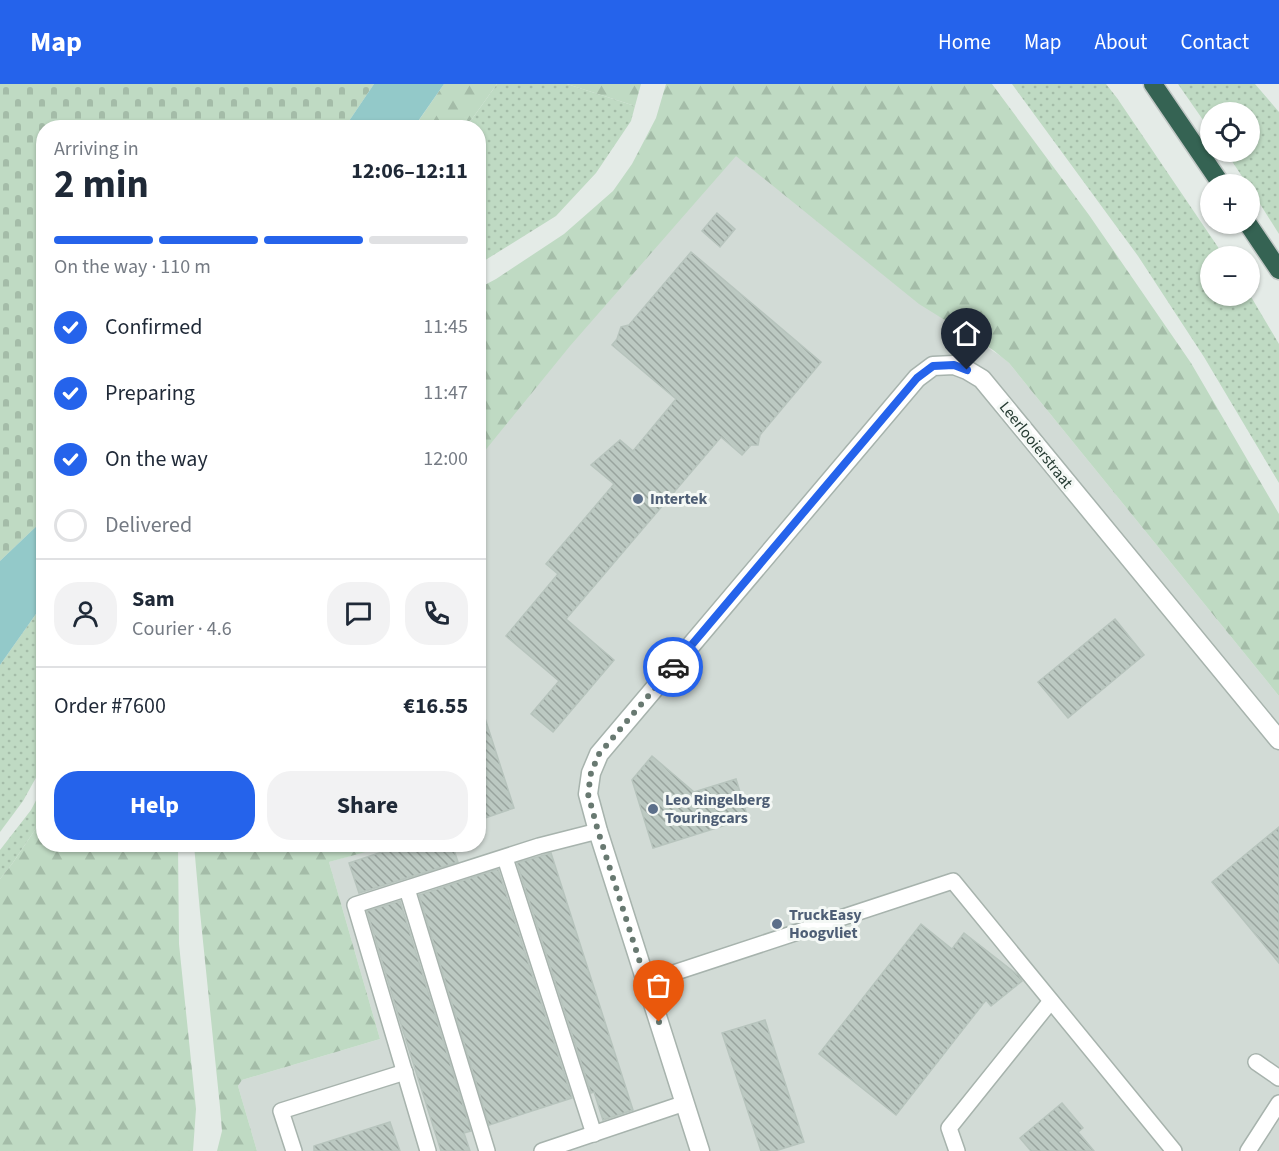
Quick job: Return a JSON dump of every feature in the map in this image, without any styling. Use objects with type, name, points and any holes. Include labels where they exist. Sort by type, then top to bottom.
[{"type":"highway","points":[[1153,84],[1214,174]]},
{"type":"highway","points":[[1255,234],[1279,270]]},
{"type":"street","name":"Leerlooierstraat","points":[[700,1151],[598,831],[588,794],[591,773],[599,754],[909,387],[933,366],[954,365],[982,379],[1279,740]]},
{"type":"lane","points":[[428,1151],[355,905],[540,846],[598,831]]},
{"type":"lane","points":[[505,858],[594,1134]]},
{"type":"lane","points":[[646,982],[953,881],[1174,1151]]},
{"type":"lane","points":[[407,889],[488,1151]]},
{"type":"lane","points":[[957,1151],[949,1128],[1051,1000]]},
{"type":"lane","points":[[1256,1062],[1279,1078]]},
{"type":"lane","points":[[294,1151],[281,1111],[405,1072]]},
{"type":"lane","points":[[542,1151],[686,1103]]},
{"type":"lane","points":[[1248,1151],[1279,1103]]},
{"type":"shaded area","points":[[735,152],[970,336],[1009,363],[1279,696],[1279,1151],[257,1151],[238,1086],[242,1080],[380,1039],[329,862],[363,852],[486,852],[486,438]]},
{"type":"green space","points":[[0,84],[374,84],[350,120],[36,120],[36,527],[0,561]]},
{"type":"green space","points":[[444,84],[497,84],[471,120],[419,120]]},
{"type":"green space","points":[[497,84],[567,84],[635,106],[631,121],[596,173],[556,216],[486,260],[486,120],[472,119]]},
{"type":"green space","points":[[567,84],[641,84],[635,106]]},
{"type":"green space","points":[[666,84],[992,84],[1089,215],[1191,363],[1279,514],[1279,696],[1009,363],[993,350],[919,304],[736,156],[570,346],[486,449],[486,284],[564,234],[613,191],[632,164],[656,118]]},
{"type":"green space","points":[[1012,84],[1106,84],[1200,221],[1200,234],[1209,234],[1217,246],[1200,246],[1200,306],[1257,306],[1279,344],[1279,483],[1204,357],[1138,256]]},
{"type":"green space","points":[[1178,84],[1255,84],[1279,112],[1279,234],[1260,204],[1260,174],[1240,174],[1233,162],[1260,162],[1260,102],[1200,102],[1200,116]]},
{"type":"green space","points":[[36,614],[36,778],[23,801],[0,832],[0,665]]},
{"type":"green space","points":[[36,800],[36,828],[0,879],[0,850]]},
{"type":"green space","points":[[36,828],[36,852],[178,852],[179,944],[196,1109],[193,1151],[0,1151],[0,879]]},
{"type":"green space","points":[[195,852],[365,852],[329,862],[380,1039],[242,1080],[238,1086],[257,1151],[217,1151],[222,1131]]},
{"type":"water","points":[[374,84],[444,84],[419,120],[350,120]]},
{"type":"water","points":[[36,527],[36,614],[0,665],[0,561]]},
{"type":"building","points":[[717,213],[735,229],[720,247],[702,231]]},
{"type":"building","points":[[691,252],[821,362],[760,435],[758,445],[751,445],[742,455],[721,437],[566,619],[614,660],[553,732],[531,714],[559,681],[506,636],[558,574],[546,564],[614,484],[591,465],[620,440],[633,451],[676,399],[612,345],[621,327],[629,325]]},
{"type":"building","points":[[1115,619],[1144,655],[1068,718],[1038,682]]},
{"type":"building","points":[[486,721],[514,808],[486,818]]},
{"type":"building","points":[[652,756],[694,792],[736,779],[748,818],[653,848],[632,780]]},
{"type":"building","points":[[1279,827],[1279,963],[1212,882]]},
{"type":"building","points":[[382,852],[455,852],[458,862],[359,893],[349,863]]},
{"type":"building","points":[[551,853],[633,1110],[603,1120],[594,1092],[591,1093],[517,863]]},
{"type":"building","points":[[498,869],[572,1098],[489,1125],[419,895]]},
{"type":"building","points":[[400,901],[471,1131],[464,1133],[470,1151],[441,1151],[367,911]]},
{"type":"building","points":[[921,924],[952,949],[964,933],[1019,976],[1022,981],[991,1006],[986,1000],[896,1115],[819,1054]]},
{"type":"building","points":[[765,1020],[804,1142],[775,1151],[761,1151],[722,1033]]},
{"type":"building","points":[[1062,1103],[1083,1128],[1078,1132],[1094,1151],[1031,1151],[1020,1138]]},
{"type":"building","points":[[390,1122],[400,1151],[314,1151],[314,1146]]},
{"type":"way so far","points":[[659,1022],[588,794],[591,773],[599,754],[673,667]]},
{"type":"place","name":"Intertek","points":[[638,499]]},
{"type":"place","name":"Leo Ringelberg Touringcars","points":[[653,809]]},
{"type":"place","name":"TruckEasy Hoogvliet","points":[[777,924]]},
{"type":"route","points":[[673,667],[917,378],[933,366],[954,365],[967,370]]}]
